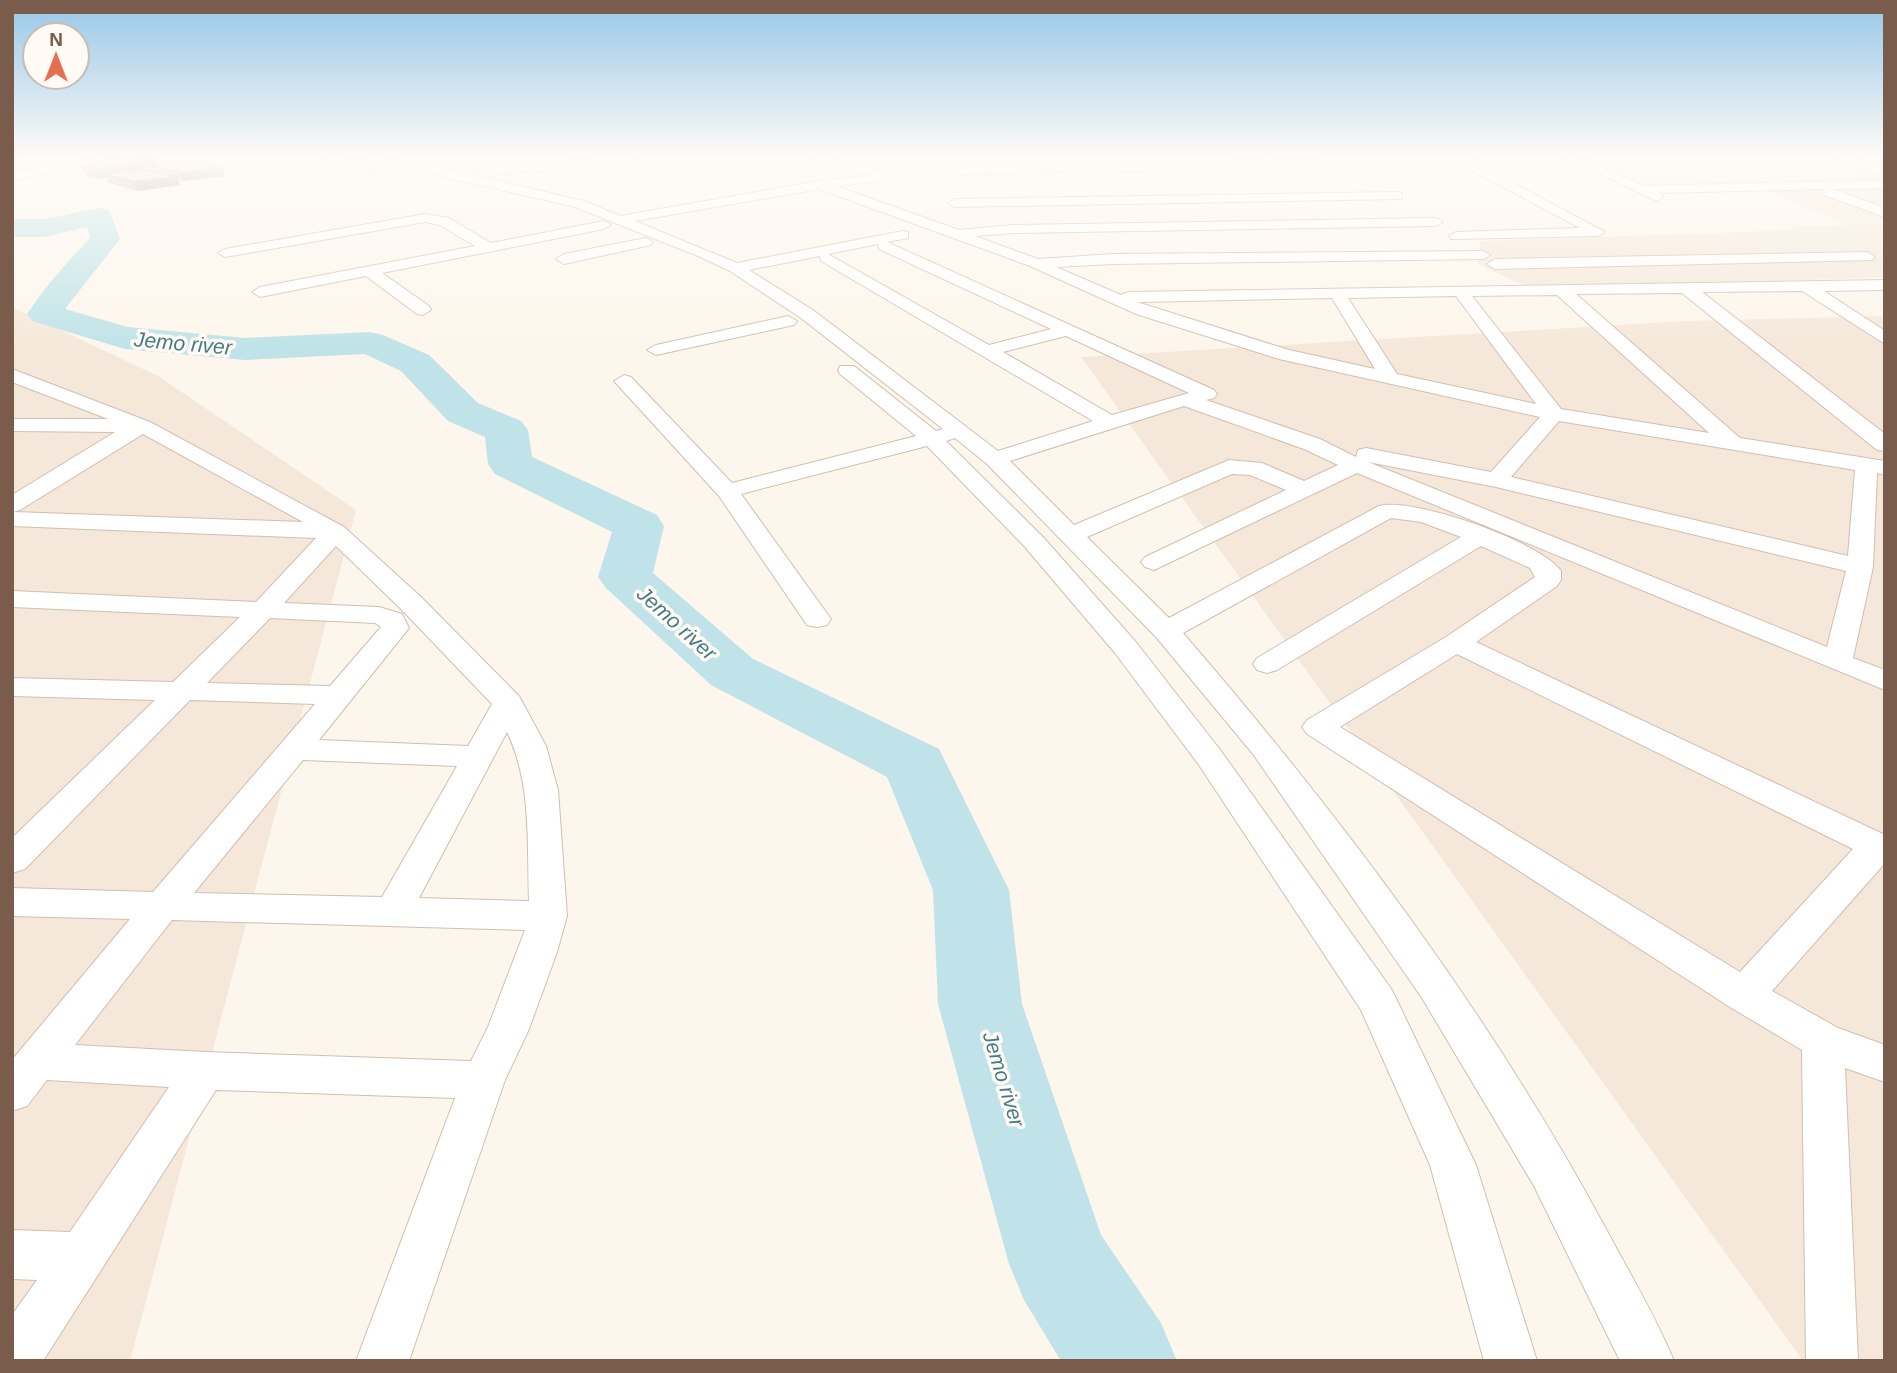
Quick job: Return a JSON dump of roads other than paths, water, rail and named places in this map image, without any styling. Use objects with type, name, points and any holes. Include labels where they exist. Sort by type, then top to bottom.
[{"type":"street","points":[[225,253],[402,222]]},
{"type":"street","points":[[446,222],[489,248]]},
{"type":"street","points":[[614,222],[788,321],[946,435],[995,459],[1166,631],[1264,747],[1436,987],[1550,1171],[1648,1361]]},
{"type":"street","points":[[260,292],[614,222]]},
{"type":"street","points":[[614,222],[735,268],[807,314],[946,435],[1125,647],[1210,758],[1378,1002],[1453,1165],[1511,1361]]},
{"type":"street","points":[[922,222],[1035,263],[1142,310],[1273,352],[1554,414],[1875,467],[1860,567],[1838,662]]},
{"type":"street","points":[[1241,222],[1244,226]]},
{"type":"street","points":[[735,268],[947,231],[1433,222]]},
{"type":"street","points":[[1436,222],[1529,291]]},
{"type":"street","points":[[1456,236],[1598,232],[1579,222]]},
{"type":"street","points":[[1293,226],[1361,293]]},
{"type":"street","points":[[1833,240],[1885,265]]},
{"type":"street","points":[[564,259],[646,242]]},
{"type":"street","points":[[884,246],[1207,394],[995,459]]},
{"type":"street","points":[[1035,263],[1113,259],[1324,256],[1489,260],[1867,257]]},
{"type":"street","points":[[826,258],[990,350],[1110,422]]},
{"type":"street","points":[[1738,260],[1798,287],[1885,339]]},
{"type":"street","points":[[369,271],[423,310]]},
{"type":"street","points":[[940,287],[964,282]]},
{"type":"street","points":[[1112,297],[1885,285]]},
{"type":"street","points":[[1686,289],[1885,445]]},
{"type":"street","points":[[1563,290],[1736,445]]},
{"type":"street","points":[[893,297],[917,292]]},
{"type":"street","points":[[1461,292],[1554,414]]},
{"type":"street","points":[[1338,293],[1391,379]]},
{"type":"street","points":[[656,350],[788,321]]},
{"type":"street","points":[[990,350],[1068,330]]},
{"type":"street","points":[[16,380],[143,426],[335,532],[402,611],[508,703],[530,746],[541,790],[548,916],[538,951],[508,1029],[483,1080],[382,1361]]},
{"type":"street","points":[[624,381],[727,491],[817,619]]},
{"type":"street","points":[[1185,400],[1312,444],[1356,465],[1885,681]]},
{"type":"street","points":[[1496,480],[1554,414]]},
{"type":"street","points":[[12,425],[143,426]]},
{"type":"street","points":[[12,505],[143,426]]},
{"type":"street","points":[[727,491],[946,435]]},
{"type":"street","points":[[1312,444],[1496,480],[1860,567]]},
{"type":"street","points":[[1154,562],[1356,465]]},
{"type":"street","points":[[1071,535],[1228,467],[1254,468],[1303,489]]},
{"type":"street","points":[[12,477],[56,477]]},
{"type":"street","points":[[1166,631],[1387,511],[1404,510],[1426,514],[1539,563],[1548,572],[1548,580],[1456,643],[1318,727],[1744,995],[1823,1041],[1885,1064]]},
{"type":"street","points":[[12,519],[167,523],[335,532]]},
{"type":"street","points":[[12,860],[265,608],[335,532]]},
{"type":"street","points":[[1267,664],[1478,537]]},
{"type":"street","points":[[12,599],[379,615],[402,611]]},
{"type":"street","points":[[24,1076],[395,628],[402,611]]},
{"type":"street","points":[[1456,643],[1881,848],[1744,995]]},
{"type":"street","points":[[16,690],[340,695]]},
{"type":"street","points":[[392,912],[508,703]]},
{"type":"street","points":[[295,749],[480,757]]},
{"type":"street","points":[[12,902],[548,916]]},
{"type":"street","points":[[1823,1041],[1832,1361]]},
{"type":"street","points":[[24,1076],[205,1071],[483,1080]]},
{"type":"street","points":[[12,1361],[205,1071]]},
{"type":"street","points":[[12,1254],[83,1257]]},
{"type":"waterway","name":"Jemo river","points":[[12,228],[45,228],[72,222]]},
{"type":"waterway","name":"Jemo river","points":[[101,222],[105,239],[74,273],[44,314],[125,338],[245,349],[370,343],[415,363],[463,412],[506,430],[511,464],[639,526],[625,577],[732,672],[915,764],[971,890],[980,1004],[1060,1264],[1123,1361]]}]
